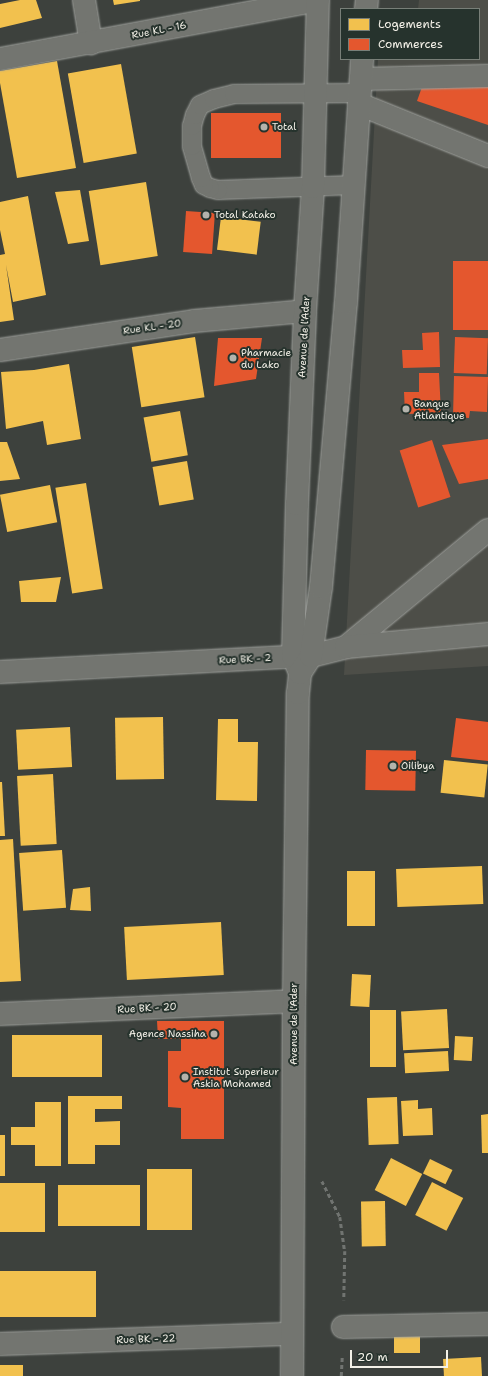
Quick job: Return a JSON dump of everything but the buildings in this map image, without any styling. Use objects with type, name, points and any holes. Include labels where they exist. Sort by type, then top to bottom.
[{"type":"street","points":[[84,0],[91,43]]},
{"type":"street","name":"Rue KL - 16","points":[[0,59],[318,0]]},
{"type":"street","name":"Avenue de l'Ader","points":[[302,662],[297,504],[305,311],[317,93],[318,0]]},
{"type":"street","points":[[360,84],[488,76]]},
{"type":"street","points":[[360,84],[488,156]]},
{"type":"street","name":"Avenue de l'Ader","points":[[292,1376],[294,1001],[298,693],[302,662],[321,587],[355,185],[360,84]]},
{"type":"street","name":"Rue KL - 20","points":[[0,350],[194,321],[305,311]]},
{"type":"street","points":[[346,647],[488,530]]},
{"type":"street","name":"Rue BK - 2","points":[[0,672],[302,662],[346,647],[488,634]]},
{"type":"street","name":"Rue BK - 20","points":[[0,1014],[294,1001]]},
{"type":"street","points":[[343,1327],[488,1324]]},
{"type":"street","name":"Rue BK - 22","points":[[0,1344],[292,1334]]},
{"type":"lane","points":[[355,185],[218,190],[210,188],[204,185],[192,146],[192,126],[200,105],[214,99],[234,94],[317,93],[360,84]]},
{"type":"path","points":[[321,1179],[340,1217],[345,1251],[341,1376]]},
{"type":"shaded area","points":[[419,0],[488,0],[488,666],[344,675],[378,60],[480,60],[480,8],[418,8]]},
{"type":"place","name":"Total","points":[[264,127]]},
{"type":"place","name":"Total Katako","points":[[206,215]]},
{"type":"place","name":"Pharmacie du Lako","points":[[233,358]]},
{"type":"place","name":"Banque Atlantique","points":[[406,409]]},
{"type":"place","name":"Oilibya","points":[[393,766]]},
{"type":"place","name":"Agence Nassiha","points":[[214,1034]]},
{"type":"place","name":"Institut Superieur Askia Mohamed","points":[[185,1077]]}]
